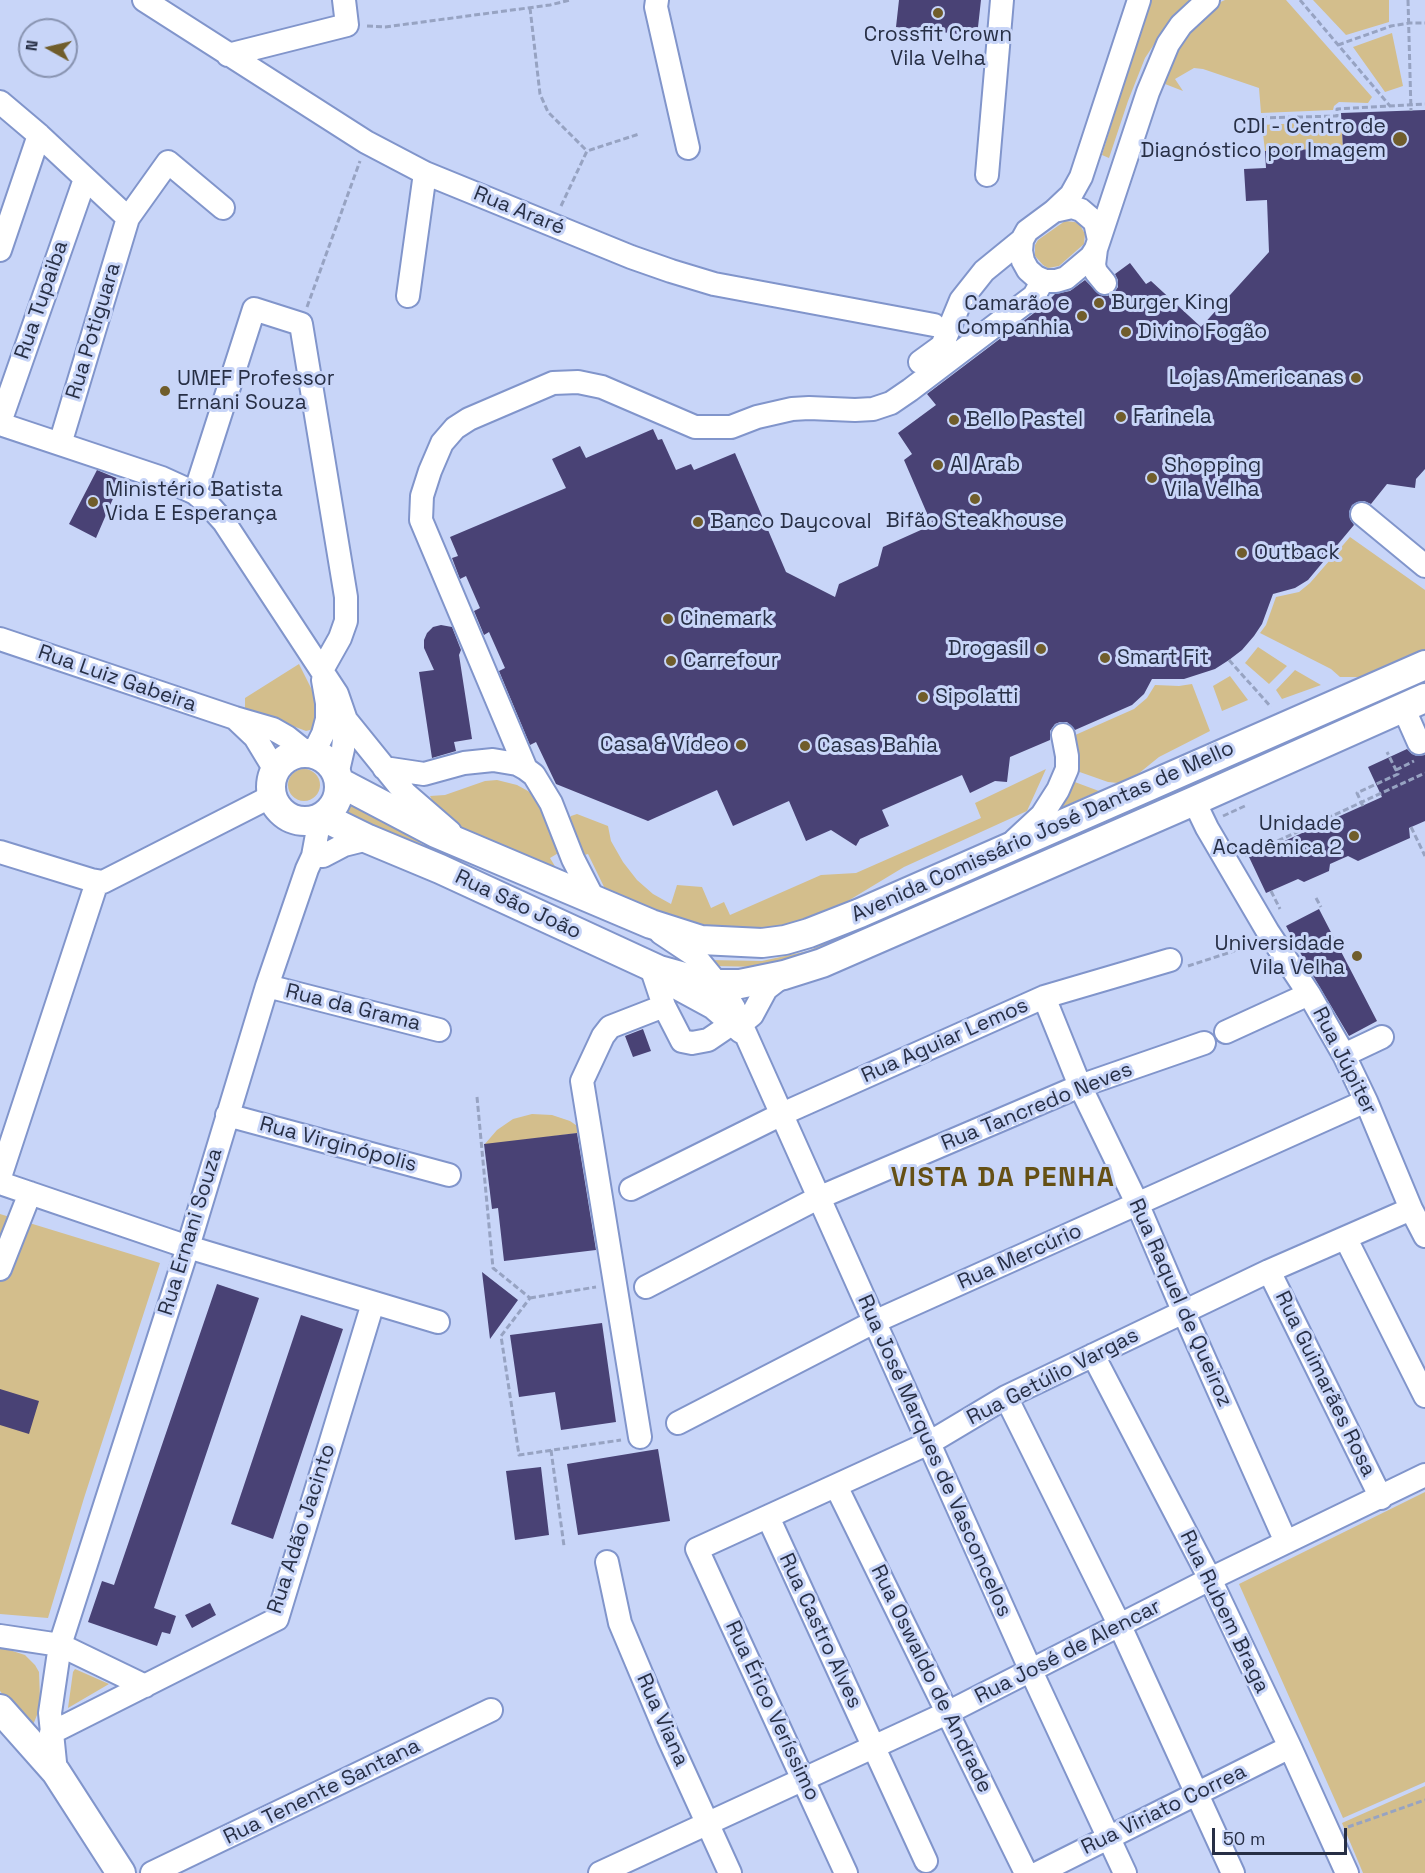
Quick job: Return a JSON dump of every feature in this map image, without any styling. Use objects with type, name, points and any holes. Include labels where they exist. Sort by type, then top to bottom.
[{"type":"main road","name":"Avenida Comissário José Dantas de Mello","points":[[651,924],[701,940],[743,943],[785,940],[860,913],[1425,665]]},
{"type":"main road","name":"Avenida Comissário José Dantas de Mello","points":[[717,984],[740,984],[784,975],[822,963],[1194,801],[1405,706]]},
{"type":"main road","points":[[310,753],[325,759],[338,778],[336,802],[322,818],[304,822],[296,821],[282,813],[274,802],[273,783],[289,757],[310,753]]},
{"type":"main road","name":"Rua São João","points":[[338,778],[436,833],[651,924]]},
{"type":"main road","name":"Rua São João","points":[[322,818],[440,869],[655,969],[717,984]]},
{"type":"main road","points":[[0,1709],[56,1772],[121,1873]]},
{"type":"street","name":"Rua Araré","points":[[144,0],[366,142],[425,173],[631,257],[714,284],[934,325]]},
{"type":"street","points":[[228,55],[347,25],[344,0]]},
{"type":"street","points":[[657,0],[656,7],[688,148]]},
{"type":"street","points":[[987,175],[1002,0]]},
{"type":"street","points":[[526,769],[420,520],[422,496],[430,471],[442,443],[455,428],[469,419],[553,383],[578,382],[602,387],[695,427],[731,427],[757,417],[792,409],[873,409],[891,403],[1024,303],[1047,287],[1066,278],[1091,257],[1164,52],[1181,25],[1208,0]]},
{"type":"street","points":[[920,362],[942,346],[961,300],[984,271],[1022,240],[1027,231],[1071,195],[1081,177],[1135,6]]},
{"type":"street","points":[[0,102],[128,218]]},
{"type":"street","points":[[0,250],[39,135]]},
{"type":"street","name":"Rua Potiguara","points":[[60,444],[128,218],[168,162],[223,208]]},
{"type":"street","points":[[408,296],[425,173]]},
{"type":"street","name":"Rua Tupaiba","points":[[0,423],[85,179]]},
{"type":"street","points":[[1053,211],[1072,207],[1081,210],[1095,222],[1097,245],[1094,265],[1096,272],[1105,283]]},
{"type":"street","points":[[1022,240],[1023,261],[1028,270],[1047,287]]},
{"type":"street","points":[[195,493],[254,309],[301,324],[346,597],[346,621],[340,638],[322,670],[327,719],[323,734],[310,753]]},
{"type":"street","points":[[0,423],[162,478],[195,493],[224,522],[337,694],[346,720],[405,793],[468,845]]},
{"type":"street","points":[[1362,514],[1425,566]]},
{"type":"street","name":"Rua Luiz Gabeira","points":[[0,639],[273,729],[310,753]]},
{"type":"street","points":[[1418,751],[1405,706],[1400,701],[1425,685]]},
{"type":"street","name":"Rua Luiz Gabeira","points":[[235,718],[255,737],[273,783]]},
{"type":"street","points":[[338,778],[346,720]]},
{"type":"street","points":[[983,859],[1014,841],[1051,803],[1067,769],[1063,735]]},
{"type":"street","points":[[384,768],[424,774],[464,763],[493,760],[506,761],[526,769],[534,775],[551,803],[573,859],[593,898]]},
{"type":"street","points":[[0,852],[103,882],[273,783]]},
{"type":"street","name":"Rua Júpiter","points":[[1194,801],[1207,828],[1268,932],[1309,994],[1344,1055],[1425,1236]]},
{"type":"street","name":"Rua Ernani Souza","points":[[56,1772],[51,1733],[54,1677],[60,1645],[188,1247],[267,986],[313,856],[322,818]]},
{"type":"street","points":[[313,856],[323,856],[344,845],[368,839]]},
{"type":"street","points":[[0,1177],[97,882]]},
{"type":"street","name":"Rua José Marques de Vasconcelos","points":[[651,924],[667,938],[694,955],[730,999],[740,1028],[782,1114],[1031,1671],[1125,1873]]},
{"type":"street","name":"Rua Aguiar Lemos","points":[[631,1189],[782,1114],[1044,997],[1170,960]]},
{"type":"street","points":[[655,969],[664,1006],[685,1043],[708,1040],[740,1028],[752,1015],[766,989],[784,975]]},
{"type":"street","name":"Rua José Marques de Vasconcelos","points":[[655,969],[677,988],[712,1007],[740,1028]]},
{"type":"street","name":"Rua da Grama","points":[[267,986],[439,1030]]},
{"type":"street","points":[[1226,1032],[1309,994]]},
{"type":"street","name":"Rua Raquel de Queiroz","points":[[1044,997],[1080,1086],[1137,1203],[1287,1542]]},
{"type":"street","points":[[640,1437],[582,1081],[600,1042],[610,1027],[664,1006]]},
{"type":"street","points":[[1344,1055],[1382,1037]]},
{"type":"street","name":"Rua Tancredo Neves","points":[[646,1287],[818,1198],[1080,1086],[1204,1043]]},
{"type":"street","name":"Rua Mercúrio","points":[[678,1423],[874,1322],[1366,1101]]},
{"type":"street","name":"Rua Virginópolis","points":[[228,1115],[449,1175]]},
{"type":"street","points":[[0,1183],[188,1247],[438,1322]]},
{"type":"street","points":[[0,1269],[30,1193]]},
{"type":"street","name":"Rua Getúlio Vargas","points":[[697,1549],[928,1443],[1006,1397],[1269,1271],[1411,1209]]},
{"type":"street","points":[[1346,1239],[1425,1396]]},
{"type":"street","name":"Rua Guimarães Rosa","points":[[1269,1271],[1381,1498]]},
{"type":"street","name":"Rua Adão Jacinto","points":[[51,1733],[277,1619],[374,1303]]},
{"type":"street","name":"Rua Rubem Braga","points":[[1094,1355],[1210,1579],[1347,1873]]},
{"type":"street","points":[[1006,1397],[1120,1626],[1233,1873]]},
{"type":"street","name":"Rua José de Alencar","points":[[600,1873],[947,1713],[1210,1579],[1425,1475]]},
{"type":"street","name":"Rua Oswaldo de Andrade","points":[[836,1485],[1026,1873]]},
{"type":"street","name":"Rua Castro Alves","points":[[768,1517],[926,1861]]},
{"type":"street","name":"Rua Érico Veríssimo","points":[[697,1549],[846,1873]]},
{"type":"street","name":"Rua Viana","points":[[607,1562],[620,1623],[730,1873]]},
{"type":"street","points":[[9,1637],[60,1645],[145,1686]]},
{"type":"street","points":[[9,1637],[40,1653],[54,1677]]},
{"type":"street","name":"Rua Tenente Santana","points":[[152,1873],[491,1710]]},
{"type":"street","name":"Rua Viriato Correa","points":[[1038,1873],[1290,1747]]},
{"type":"path","points":[[347,25],[385,27],[530,8],[570,0]]},
{"type":"path","points":[[1300,0],[1390,106]]},
{"type":"path","points":[[1408,0],[1411,111]]},
{"type":"path","points":[[530,8],[540,94],[548,112],[587,151]]},
{"type":"path","points":[[1338,45],[1391,26],[1425,23]]},
{"type":"path","points":[[1261,118],[1337,116],[1337,109],[1425,104]]},
{"type":"path","points":[[553,224],[587,151],[639,134]]},
{"type":"path","points":[[301,324],[366,142]]},
{"type":"path","points":[[1229,660],[1274,710]]},
{"type":"path","points":[[1396,770],[1418,751]]},
{"type":"path","points":[[1363,806],[1357,793],[1398,774],[1387,752]]},
{"type":"path","points":[[1240,858],[1425,773]]},
{"type":"path","points":[[1364,790],[1368,799]]},
{"type":"path","points":[[1411,828],[1425,856]]},
{"type":"path","points":[[1271,891],[1282,913]]},
{"type":"path","points":[[1316,898],[1321,907]]},
{"type":"path","points":[[1170,960],[1183,967],[1234,951],[1268,932]]},
{"type":"path","points":[[477,1098],[493,1268],[530,1298]]},
{"type":"path","points":[[616,1284],[530,1298],[501,1336],[519,1455],[640,1437]]},
{"type":"path","points":[[551,1450],[564,1546]]},
{"type":"path","points":[[1329,1833],[1425,1800]]},
{"type":"shaded area","points":[[1150,0],[1196,0],[1159,37],[1145,58],[1109,158],[1102,155]]},
{"type":"shaded area","points":[[1225,0],[1286,0],[1372,97],[1368,103],[1339,102],[1333,110],[1261,113],[1259,88],[1203,69],[1194,68],[1175,79],[1183,91],[1165,84],[1186,35],[1218,3]]},
{"type":"shaded area","points":[[1313,0],[1389,0],[1389,22],[1346,35]]},
{"type":"shaded area","points":[[1392,33],[1403,86],[1385,92],[1353,47]]},
{"type":"shaded area","points":[[1341,121],[1343,148],[1265,151],[1262,125]]},
{"type":"shaded area","points":[[1065,221],[1080,225],[1085,234],[1084,244],[1059,266],[1048,268],[1035,256],[1035,245],[1038,240]]},
{"type":"shaded area","points":[[1350,537],[1425,590],[1425,649],[1361,677],[1340,677],[1331,669],[1260,633],[1266,625],[1276,597],[1299,592],[1310,583]]},
{"type":"shaded area","points":[[1258,647],[1287,666],[1269,684],[1245,663]]},
{"type":"shaded area","points":[[299,664],[320,706],[314,729],[306,731],[245,710],[245,698]]},
{"type":"shaded area","points":[[1295,670],[1321,685],[1282,699],[1276,690]]},
{"type":"shaded area","points":[[1230,676],[1248,700],[1222,711],[1213,686]]},
{"type":"shaded area","points":[[1192,684],[1210,731],[1159,757],[1138,774],[1118,783],[1108,782],[1074,770],[1073,736],[1134,709],[1147,698],[1155,685]]},
{"type":"shaded area","points":[[304,769],[316,773],[320,785],[316,797],[304,801],[292,797],[288,785],[292,773]]},
{"type":"shaded area","points":[[1046,769],[1027,811],[904,867],[828,913],[776,931],[705,931],[607,893],[588,854],[581,856],[568,820],[577,814],[608,826],[611,841],[623,862],[637,880],[653,894],[671,904],[677,885],[702,887],[711,908],[724,902],[730,915],[821,875],[856,873],[981,818],[975,803]]},
{"type":"shaded area","points":[[497,780],[517,785],[539,800],[560,852],[550,858],[556,868],[547,868],[461,829],[436,808],[430,796],[445,795],[485,781]]},
{"type":"shaded area","points":[[1072,781],[1099,791],[1058,809]]},
{"type":"shaded area","points":[[1195,783],[1180,797],[986,875],[838,946],[763,967],[716,966],[707,960],[762,961],[808,951],[982,871]]},
{"type":"shaded area","points":[[351,799],[446,859],[342,822]]},
{"type":"shaded area","points":[[532,1114],[552,1115],[570,1121],[586,1132],[484,1145],[497,1130],[513,1119]]},
{"type":"shaded area","points":[[0,1214],[160,1263],[48,1618],[0,1614]]},
{"type":"shaded area","points":[[1425,1492],[1425,1782],[1343,1818],[1239,1584]]},
{"type":"shaded area","points":[[0,1647],[25,1655],[39,1672],[39,1710],[31,1730],[0,1691]]},
{"type":"shaded area","points":[[75,1669],[109,1684],[68,1708],[73,1672]]},
{"type":"shaded area","points":[[1425,1786],[1425,1873],[1363,1873],[1342,1823]]},
{"type":"building","name":"Crossfit Crown Vila Velha","points":[[899,0],[981,0],[977,36],[896,27]]},
{"type":"building","name":"Shopping Vila Velha","points":[[1425,110],[1425,469],[1416,479],[1415,488],[1387,484],[1371,504],[1364,501],[1352,505],[1349,512],[1354,525],[1308,580],[1295,588],[1273,594],[1262,624],[1242,650],[1215,669],[1184,679],[1152,679],[1144,694],[1132,705],[1075,730],[1067,722],[1055,724],[1050,731],[1050,740],[1010,757],[1007,782],[995,781],[970,793],[962,775],[882,810],[889,826],[860,839],[856,846],[831,830],[806,841],[789,801],[733,826],[717,790],[648,821],[556,784],[536,742],[530,745],[499,671],[505,668],[489,632],[484,635],[474,611],[480,608],[466,576],[460,579],[452,558],[458,556],[450,537],[566,488],[552,459],[580,446],[586,458],[653,429],[658,440],[662,439],[676,470],[691,464],[694,470],[735,453],[786,572],[835,597],[839,584],[878,566],[883,547],[932,525],[904,460],[912,454],[898,433],[936,405],[927,394],[1042,307],[1055,294],[1070,291],[1085,280],[1100,295],[1113,294],[1118,287],[1115,274],[1130,263],[1146,284],[1151,281],[1201,327],[1269,252],[1267,200],[1246,201],[1244,169],[1266,168],[1265,151],[1343,148],[1341,113]]},
{"type":"building","points":[[97,470],[121,480],[96,538],[69,524]]},
{"type":"building","points":[[441,625],[452,627],[461,650],[459,655],[472,739],[454,742],[456,751],[432,758],[419,672],[434,670],[424,648],[424,640],[433,627]]},
{"type":"building","name":"Unidade Acadêmica 2","points":[[1407,749],[1417,756],[1425,755],[1425,821],[1409,828],[1410,838],[1358,861],[1348,856],[1330,864],[1329,871],[1304,882],[1298,879],[1266,893],[1249,857],[1382,797],[1368,767]]},
{"type":"building","points":[[1319,909],[1377,1021],[1349,1036],[1286,926]]},
{"type":"building","points":[[643,1029],[651,1051],[633,1057],[625,1036]]},
{"type":"building","points":[[577,1133],[596,1250],[504,1261],[498,1208],[492,1209],[484,1144]]},
{"type":"building","points":[[482,1272],[518,1300],[490,1339]]},
{"type":"building","points":[[217,1284],[259,1298],[154,1608],[176,1616],[170,1634],[162,1632],[157,1646],[88,1622],[102,1581],[114,1585]]},
{"type":"building","points":[[301,1315],[343,1329],[273,1539],[231,1524]]},
{"type":"building","points":[[602,1323],[616,1422],[561,1430],[555,1392],[519,1397],[510,1335]]},
{"type":"building","points":[[0,1389],[39,1401],[29,1434],[0,1425]]},
{"type":"building","points":[[658,1449],[670,1521],[578,1535],[567,1464]]},
{"type":"building","points":[[541,1467],[549,1535],[515,1540],[506,1471]]},
{"type":"building","points":[[210,1603],[216,1615],[192,1628],[185,1615]]},
{"type":"place","name":"Crossfit Crown Vila Velha","points":[[938,13]]},
{"type":"place","name":"CDI - Centro de Diagnóstico por Imagem","points":[[1400,139]]},
{"type":"place","name":"Burger King","points":[[1099,303]]},
{"type":"place","name":"Camarão e Companhia","points":[[1082,316]]},
{"type":"place","name":"Divino Fogão","points":[[1126,332]]},
{"type":"place","name":"Lojas Americanas","points":[[1356,378]]},
{"type":"place","name":"UMEF Professor Ernani Souza","points":[[165,391]]},
{"type":"place","name":"Farinela","points":[[1121,417]]},
{"type":"place","name":"Bello Pastel","points":[[954,420]]},
{"type":"place","name":"Al Arab","points":[[938,465]]},
{"type":"place","name":"Shopping Vila Velha","points":[[1152,478]]},
{"type":"place","name":"Bifão Steakhouse","points":[[975,499]]},
{"type":"place","name":"Ministério Batista Vida E Esperança","points":[[93,502]]},
{"type":"place","name":"Banco Daycoval","points":[[698,522]]},
{"type":"place","name":"Outback","points":[[1242,553]]},
{"type":"place","name":"Cinemark","points":[[668,619]]},
{"type":"place","name":"Drogasil","points":[[1041,649]]},
{"type":"place","name":"Smart Fit","points":[[1105,658]]},
{"type":"place","name":"Carrefour","points":[[671,661]]},
{"type":"place","name":"Sipolatti","points":[[923,697]]},
{"type":"place","name":"Casa & Vídeo","points":[[741,745]]},
{"type":"place","name":"Casas Bahia","points":[[805,746]]},
{"type":"place","name":"Unidade Acadêmica 2","points":[[1354,836]]},
{"type":"place","name":"Universidade Vila Velha","points":[[1357,956]]},
{"type":"district","name":"VISTA DA PENHA","points":[[1003,1179]]}]
